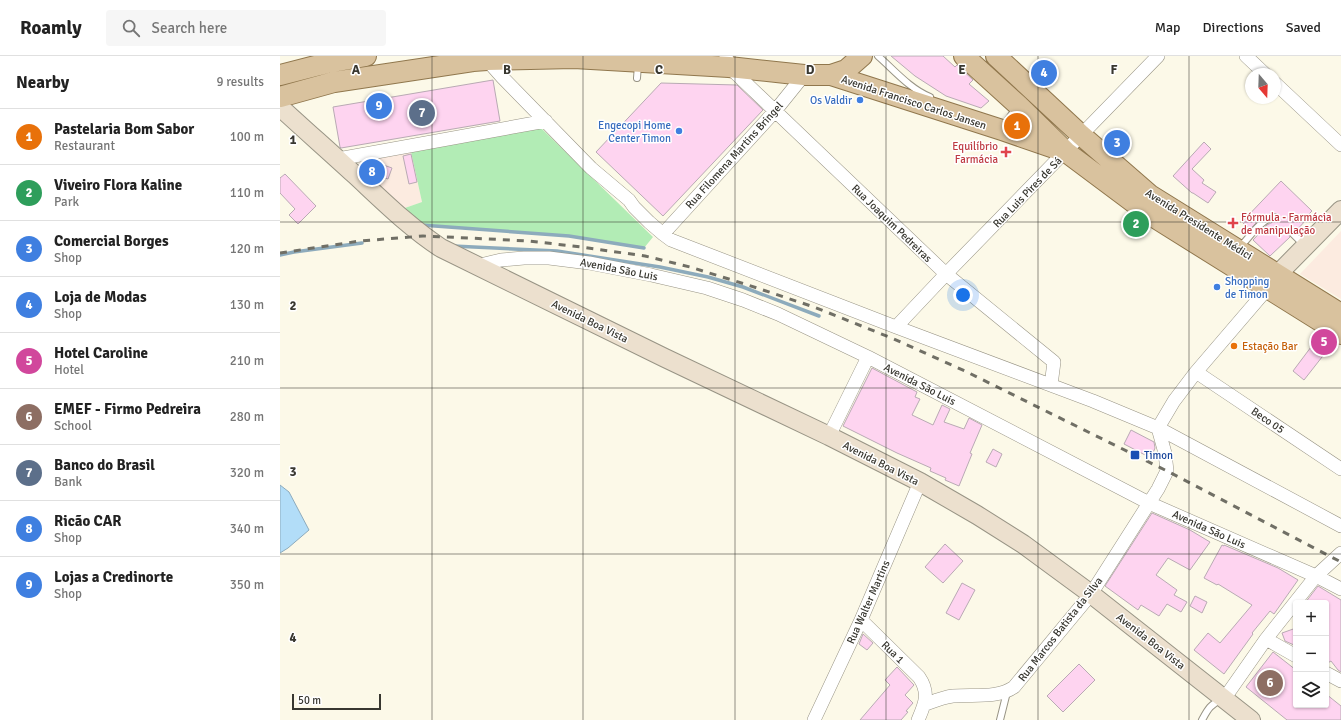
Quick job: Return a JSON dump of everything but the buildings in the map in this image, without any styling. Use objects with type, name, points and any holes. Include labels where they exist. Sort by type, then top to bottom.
[{"type":"main road","points":[[280,75],[327,63],[366,56]]},
{"type":"main road","name":"Avenida Francisco Carlos Jansen","points":[[280,106],[334,82],[473,61],[574,58],[637,70],[728,62],[804,76],[831,75],[846,70],[862,56]]},
{"type":"main road","name":"Avenida Presidente Médici","points":[[964,56],[1018,105],[1066,152],[1149,214],[1273,281],[1341,314]]},
{"type":"main road","name":"Avenida Presidente Médici","points":[[996,56],[1081,135],[1150,195],[1238,249],[1273,281],[1341,334]]},
{"type":"main road","name":"Avenida Francisco Carlos Jansen","points":[[831,75],[1002,125],[1066,152]]},
{"type":"street","name":"Rua Luis Pires de Sá","points":[[896,327],[1158,56]]},
{"type":"street","points":[[1246,56],[1259,68]]},
{"type":"street","points":[[487,60],[591,168],[629,200],[634,207],[662,234],[671,240],[1093,401],[1158,428],[1341,526]]},
{"type":"street","name":"Rua Joaquim Pedreiras","points":[[728,62],[775,111],[946,274],[1054,362],[1051,385]]},
{"type":"street","name":"Rua Filomena Martins Bringel","points":[[662,234],[775,111],[804,76]]},
{"type":"street","points":[[1281,89],[1341,145]]},
{"type":"street","name":"Avenida Boa Vista","points":[[280,106],[402,220],[441,248],[665,358],[829,436],[920,482],[1012,537],[1091,594],[1251,720]]},
{"type":"street","points":[[338,159],[546,121]]},
{"type":"street","points":[[1158,428],[1174,401],[1196,372],[1273,281],[1341,210]]},
{"type":"street","name":"Avenida São Luis","points":[[476,266],[501,260],[549,258],[589,263],[658,276],[707,288],[743,300],[778,314],[868,358],[1149,503],[1316,576],[1341,589]]},
{"type":"street","points":[[829,436],[868,358]]},
{"type":"street","name":"Beco 05","points":[[1196,372],[1341,469]]},
{"type":"street","name":"Rua Marcos Batista da Silva","points":[[1007,692],[1024,676],[1091,594],[1149,503],[1167,471],[1165,453],[1158,428]]},
{"type":"street","name":"Rua Walter Martins","points":[[814,720],[861,620],[920,482]]},
{"type":"street","points":[[1224,699],[1266,640],[1316,576],[1341,553]]},
{"type":"street","name":"Rua 1","points":[[861,620],[919,677],[924,684],[926,704]]},
{"type":"street","points":[[1266,640],[1293,654]]},
{"type":"street","points":[[1329,675],[1341,681]]},
{"type":"street","points":[[918,720],[926,704],[952,696],[1007,692]]},
{"type":"lane","points":[[878,56],[901,78],[924,95],[934,99]]},
{"type":"lane","points":[[1002,125],[1018,105]]},
{"type":"lane","points":[[1238,249],[1263,222],[1268,218],[1274,217]]},
{"type":"lane","points":[[1293,234],[1306,246]]},
{"type":"lane","points":[[1000,720],[1007,692]]},
{"type":"lane","points":[[1202,720],[1209,707],[1214,702],[1224,699]]},
{"type":"shaded area","points":[[411,152],[422,202],[402,209],[358,166],[360,161]]},
{"type":"shaded area","points":[[1341,231],[1341,299],[1300,274]]},
{"type":"green space","points":[[541,128],[653,237],[644,248],[569,236],[418,225],[402,209],[422,202],[411,152]]},
{"type":"water","points":[[280,485],[289,492],[309,530],[280,553]]},
{"type":"waterway","points":[[421,225],[569,236],[644,248]]},
{"type":"waterway","points":[[280,255],[362,243]]},
{"type":"waterway","points":[[453,246],[557,251],[660,267],[708,277],[743,287],[819,316]]},
{"type":"railway","points":[[280,253],[360,241],[423,236],[529,241],[581,247],[645,256],[690,267],[814,307],[894,339],[965,371],[1167,471],[1341,562]]},
{"type":"place","name":"Loja de Modas","points":[[1044,73]]},
{"type":"place","name":"Os Valdir","points":[[860,100]]},
{"type":"place","name":"Lojas a Credinorte","points":[[379,106]]},
{"type":"place","name":"Banco do Brasil","points":[[422,113]]},
{"type":"place","name":"Pastelaria Bom Sabor","points":[[1017,126]]},
{"type":"place","name":"Engecopi Home Center Timon","points":[[679,131]]},
{"type":"place","name":"Comercial Borges","points":[[1117,143]]},
{"type":"place","name":"Equilíbrio Farmácia","points":[[1006,152]]},
{"type":"place","name":"Ricão CAR","points":[[372,172]]},
{"type":"place","name":"Fórmula - Farmácia de manipulação","points":[[1233,223]]},
{"type":"place","name":"Viveiro Flora Kaline","points":[[1136,224]]},
{"type":"place","name":"Shopping de Timon","points":[[1217,287]]},
{"type":"place","name":"Hotel Caroline","points":[[1324,342]]},
{"type":"place","name":"Estação Bar","points":[[1234,346]]},
{"type":"place","name":"Timon","points":[[1135,455]]},
{"type":"place","name":"EMEF - Firmo Pedreira","points":[[1270,683]]}]
